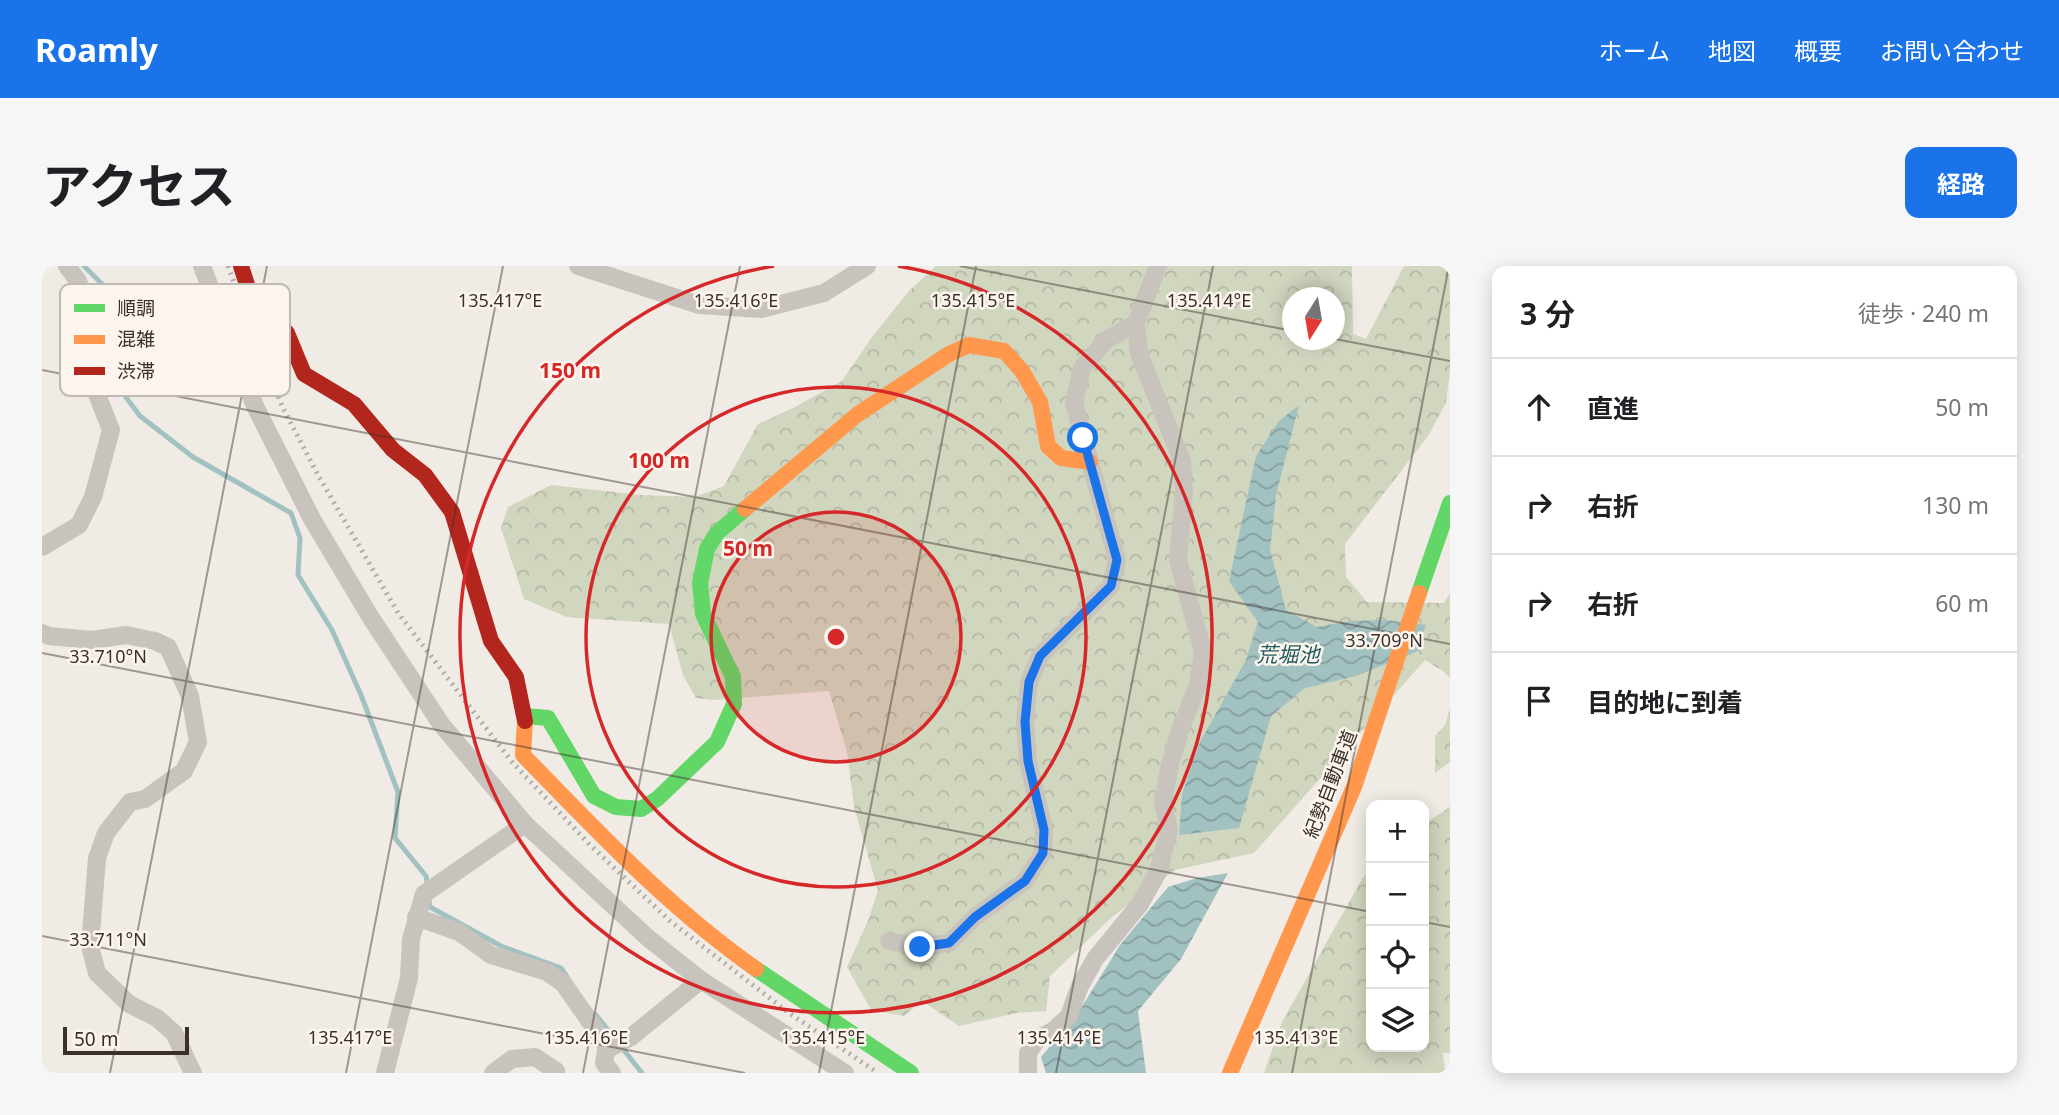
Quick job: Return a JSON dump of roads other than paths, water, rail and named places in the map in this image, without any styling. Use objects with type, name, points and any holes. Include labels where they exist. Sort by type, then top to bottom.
[{"type":"main road","points":[[241,266],[247,284]]},
{"type":"main road","points":[[290,340],[304,374],[354,404],[393,450],[425,475],[452,512],[491,641],[516,677],[525,716],[523,755],[664,897],[804,1004],[911,1073]]},
{"type":"main road","points":[[525,716],[548,718],[594,796],[616,807],[641,809],[657,799],[717,742],[734,704],[733,677],[703,614],[701,583],[707,549],[717,533],[858,414],[949,354],[969,345],[1004,351],[1022,371],[1040,402],[1048,446],[1061,458],[1090,462]]},
{"type":"main road","name":"紀勢自動車道","points":[[1232,1068],[1354,786],[1450,503]]},
{"type":"street","points":[[67,266],[79,284]]},
{"type":"street","points":[[202,266],[209,284]]},
{"type":"street","points":[[578,266],[699,305],[761,309],[824,293],[867,266]]},
{"type":"street","points":[[1028,1073],[1028,1053],[1037,1040],[1054,1030],[1069,1016],[1079,988],[1095,960],[1140,904],[1159,870],[1169,829],[1163,802],[1170,764],[1198,685],[1203,651],[1178,560],[1184,492],[1182,461],[1139,353],[1136,323],[1158,266]]},
{"type":"street","points":[[888,941],[920,947],[949,943],[975,917],[1025,881],[1043,853],[1044,830],[1028,761],[1025,722],[1029,682],[1040,656],[1111,586],[1117,560],[1073,403],[1082,368],[1106,340],[1136,323]]},
{"type":"street","points":[[42,547],[79,525],[93,497],[111,430],[98,396]]},
{"type":"street","points":[[251,396],[312,519],[370,618],[441,724],[525,824],[648,938],[701,980],[845,1073]]},
{"type":"street","points":[[42,633],[48,636],[92,640],[126,635],[155,641],[168,647],[190,696],[198,742],[184,771],[145,799],[130,802],[106,833],[97,858],[90,946],[97,973],[129,1004],[157,1018],[174,1033],[193,1073]]},
{"type":"street","points":[[386,1073],[409,978],[411,939],[424,894],[525,824]]},
{"type":"street","points":[[416,917],[459,932],[491,955],[547,972],[564,983],[607,1046],[604,1063],[612,1073]]},
{"type":"street","points":[[606,1050],[631,1037],[701,980]]},
{"type":"street","points":[[493,1073],[512,1059],[535,1057],[556,1073]]},
{"type":"water","name":"荒堀池","points":[[1299,405],[1276,495],[1270,550],[1286,610],[1317,627],[1349,621],[1386,620],[1426,625],[1416,652],[1356,676],[1305,688],[1271,716],[1239,828],[1179,835],[1182,794],[1200,742],[1246,660],[1258,622],[1229,581],[1256,456],[1279,421]]},
{"type":"water","points":[[1228,873],[1181,959],[1138,1011],[1146,1073],[1046,1073],[1041,1057],[1078,1013],[1120,945],[1168,887],[1197,878]]},
{"type":"waterway","points":[[84,266],[102,284]]},
{"type":"waterway","points":[[125,396],[140,416],[193,457],[291,513],[300,538],[298,575],[332,630],[361,695],[398,792],[395,838],[426,876],[428,888]]},
{"type":"waterway","points":[[429,901],[430,907],[501,946],[561,968],[567,977]]},
{"type":"waterway","points":[[596,1015],[642,1073]]},
{"type":"railway","points":[[228,266],[235,284]]},
{"type":"railway","points":[[278,396],[318,475],[398,613],[512,762],[589,844],[670,921],[789,1013],[878,1073]]}]
